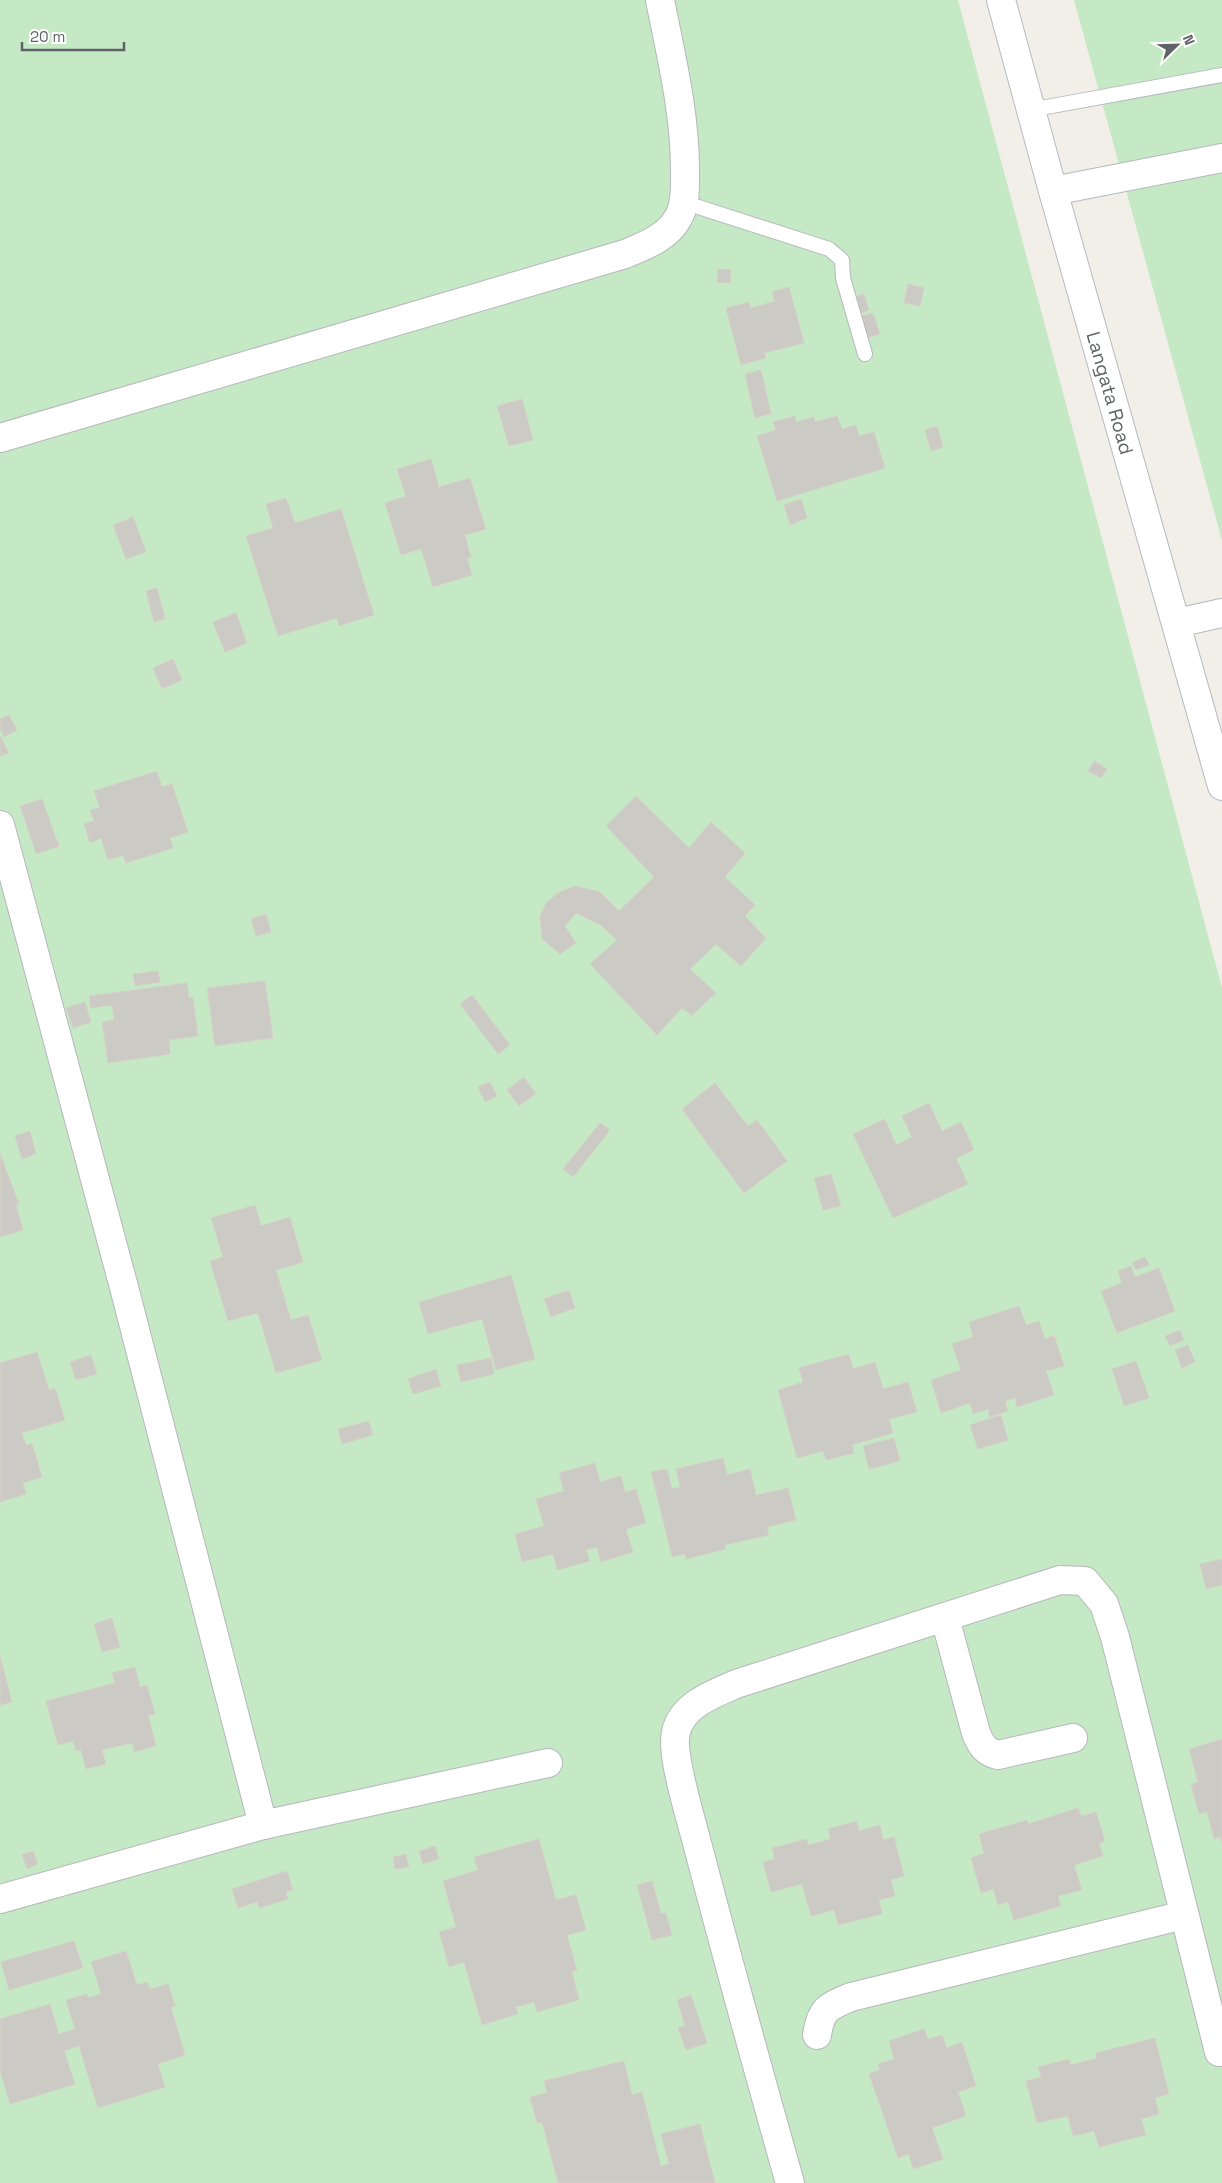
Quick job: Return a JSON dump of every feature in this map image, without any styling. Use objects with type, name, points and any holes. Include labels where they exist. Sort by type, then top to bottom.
[{"type":"street","points":[[0,438],[625,254],[649,244],[666,233],[678,218],[683,202],[685,156],[682,107],[660,0]]},
{"type":"street","name":"Langata Road","points":[[1001,0],[1030,110],[1222,786]]},
{"type":"street","points":[[1053,191],[1222,158]]},
{"type":"street","points":[[1177,623],[1222,613]]},
{"type":"street","points":[[0,825],[125,1291],[263,1825]]},
{"type":"street","points":[[790,2183],[738,2002],[685,1796],[676,1752],[675,1732],[691,1708],[710,1695],[736,1684],[1060,1580],[1085,1582],[1104,1604],[1115,1637],[1219,2052]]},
{"type":"street","points":[[945,1618],[976,1733],[982,1746],[988,1753],[998,1755],[1073,1738]]},
{"type":"street","points":[[0,1900],[263,1825],[548,1763]]},
{"type":"street","points":[[817,2035],[820,2018],[830,2006],[851,1997],[1184,1915]]},
{"type":"lane","points":[[1030,110],[1222,75]]},
{"type":"lane","points":[[683,202],[829,249],[842,260],[843,278],[865,354]]},
{"type":"green space","points":[[0,0],[958,0],[1222,988],[1222,2183],[0,2183]]},
{"type":"green space","points":[[1074,0],[1222,0],[1222,541],[1215,515]]},
{"type":"building","points":[[718,269],[731,270],[730,283],[717,282]]},
{"type":"building","points":[[908,284],[924,288],[920,306],[904,303]]},
{"type":"building","points":[[789,287],[804,343],[764,353],[766,358],[741,365],[726,308],[749,302],[751,308],[775,301],[772,292]]},
{"type":"building","points":[[864,294],[869,310],[858,314],[852,298]]},
{"type":"building","points":[[873,313],[880,334],[866,338],[859,317]]},
{"type":"building","points":[[761,370],[771,414],[755,418],[745,374]]},
{"type":"building","points":[[522,399],[533,440],[509,446],[497,406]]},
{"type":"building","points":[[795,416],[796,422],[814,417],[815,422],[837,416],[842,429],[856,425],[859,436],[874,432],[885,468],[777,501],[757,436],[776,430],[773,422]]},
{"type":"building","points":[[937,426],[943,447],[931,451],[925,430]]},
{"type":"building","points":[[431,459],[439,487],[470,478],[486,529],[465,535],[471,557],[467,558],[472,575],[433,587],[421,549],[401,555],[385,503],[406,496],[397,469]]},
{"type":"building","points":[[286,498],[295,523],[341,509],[374,615],[339,626],[337,618],[278,636],[246,536],[273,528],[266,504]]},
{"type":"building","points":[[801,499],[807,518],[790,525],[784,505]]},
{"type":"building","points":[[133,517],[146,552],[126,559],[113,525]]},
{"type":"building","points":[[157,588],[165,619],[154,622],[146,591]]},
{"type":"building","points":[[236,613],[247,643],[225,652],[213,622]]},
{"type":"building","points":[[173,659],[182,680],[162,689],[153,668]]},
{"type":"building","points":[[9,715],[17,730],[4,737],[0,729],[0,719]]},
{"type":"building","points":[[0,735],[9,753],[0,756]]},
{"type":"building","points":[[1094,761],[1107,769],[1101,778],[1088,771]]},
{"type":"building","points":[[157,771],[162,787],[172,784],[188,832],[170,838],[173,848],[126,863],[123,855],[108,860],[101,838],[90,843],[84,824],[94,821],[90,810],[100,808],[94,791]]},
{"type":"building","points":[[636,796],[689,848],[711,822],[745,853],[725,877],[755,905],[745,916],[766,938],[741,966],[716,944],[690,969],[716,993],[692,1015],[682,1008],[657,1035],[590,964],[617,940],[602,926],[576,913],[565,926],[576,943],[560,954],[542,939],[540,916],[546,903],[558,893],[575,886],[600,892],[619,911],[654,877],[606,826]]},
{"type":"building","points":[[42,799],[59,846],[36,854],[20,806]]},
{"type":"building","points":[[266,914],[271,932],[256,936],[251,919]]},
{"type":"building","points":[[158,971],[160,982],[135,986],[133,974]]},
{"type":"building","points":[[265,981],[273,1038],[215,1046],[207,988]]},
{"type":"building","points":[[187,983],[189,998],[193,997],[198,1036],[169,1040],[170,1054],[108,1063],[102,1022],[114,1020],[112,1005],[91,1008],[89,996]]},
{"type":"building","points":[[472,995],[510,1045],[498,1054],[460,1004]]},
{"type":"building","points":[[85,1002],[91,1022],[73,1028],[66,1008]]},
{"type":"building","points":[[524,1077],[536,1094],[519,1106],[507,1090]]},
{"type":"building","points":[[490,1082],[497,1096],[485,1102],[478,1087]]},
{"type":"building","points":[[715,1083],[748,1126],[757,1120],[787,1161],[744,1193],[682,1109]]},
{"type":"building","points":[[929,1103],[942,1131],[961,1122],[974,1150],[956,1158],[968,1184],[893,1218],[853,1134],[885,1119],[896,1145],[912,1137],[902,1116]]},
{"type":"building","points":[[600,1123],[610,1130],[573,1177],[563,1169]]},
{"type":"building","points":[[30,1131],[36,1154],[22,1159],[15,1136]]},
{"type":"building","points":[[0,1153],[19,1204],[16,1205],[23,1230],[0,1237]]},
{"type":"building","points":[[831,1174],[841,1206],[823,1210],[814,1178]]},
{"type":"building","points":[[255,1205],[261,1226],[290,1217],[303,1262],[276,1270],[291,1320],[308,1315],[322,1360],[276,1373],[258,1313],[228,1321],[210,1261],[223,1257],[211,1218]]},
{"type":"building","points":[[1145,1257],[1149,1265],[1136,1270],[1132,1262]]},
{"type":"building","points":[[1131,1266],[1135,1277],[1159,1268],[1175,1311],[1117,1333],[1101,1291],[1122,1283],[1118,1271]]},
{"type":"building","points":[[511,1275],[535,1359],[496,1370],[482,1319],[428,1334],[419,1302]]},
{"type":"building","points":[[569,1290],[575,1308],[551,1317],[544,1299]]},
{"type":"building","points":[[1019,1306],[1026,1325],[1039,1321],[1045,1339],[1054,1335],[1064,1366],[1046,1371],[1054,1395],[1017,1407],[1015,1398],[1005,1401],[1008,1411],[990,1417],[988,1409],[973,1414],[970,1403],[941,1413],[931,1380],[961,1370],[952,1344],[973,1337],[969,1322]]},
{"type":"building","points":[[1180,1330],[1184,1340],[1170,1346],[1165,1336]]},
{"type":"building","points":[[1188,1345],[1195,1362],[1182,1368],[1175,1350]]},
{"type":"building","points":[[37,1352],[49,1390],[55,1388],[65,1420],[22,1433],[26,1445],[32,1443],[42,1477],[23,1483],[26,1494],[0,1502],[0,1363]]},
{"type":"building","points":[[849,1354],[853,1369],[875,1362],[883,1389],[908,1382],[917,1412],[889,1419],[893,1433],[852,1445],[854,1453],[826,1460],[823,1451],[797,1458],[778,1390],[803,1382],[799,1368]]},
{"type":"building","points":[[91,1355],[97,1374],[76,1380],[70,1362]]},
{"type":"building","points":[[491,1358],[494,1374],[461,1382],[457,1365]]},
{"type":"building","points":[[1136,1361],[1149,1398],[1124,1406],[1112,1369]]},
{"type":"building","points":[[436,1369],[441,1386],[413,1394],[408,1379]]},
{"type":"building","points":[[1001,1415],[1008,1440],[978,1449],[970,1425]]},
{"type":"building","points":[[369,1421],[373,1435],[342,1444],[338,1429]]},
{"type":"building","points":[[894,1438],[900,1461],[869,1469],[863,1446]]},
{"type":"building","points":[[723,1458],[727,1475],[750,1469],[756,1495],[788,1488],[796,1520],[767,1527],[769,1535],[725,1545],[726,1549],[686,1559],[685,1554],[672,1557],[651,1472],[667,1469],[672,1489],[680,1487],[676,1469]]},
{"type":"building","points":[[595,1463],[600,1482],[621,1476],[625,1492],[636,1489],[646,1523],[626,1529],[633,1552],[601,1562],[597,1547],[586,1550],[590,1561],[557,1570],[553,1554],[522,1562],[515,1534],[544,1526],[536,1499],[564,1491],[559,1473]]},
{"type":"building","points":[[1222,1559],[1222,1585],[1206,1589],[1200,1564]]},
{"type":"building","points":[[112,1618],[120,1647],[102,1652],[94,1624]]},
{"type":"building","points":[[0,1656],[12,1702],[0,1705]]},
{"type":"building","points":[[135,1667],[140,1687],[147,1685],[155,1714],[148,1715],[156,1746],[134,1752],[132,1743],[102,1750],[106,1764],[86,1769],[81,1750],[76,1751],[73,1741],[58,1745],[46,1701],[115,1683],[112,1673]]},
{"type":"building","points":[[1222,1739],[1222,1843],[1220,1837],[1214,1839],[1207,1812],[1199,1814],[1191,1784],[1198,1782],[1189,1749]]},
{"type":"building","points":[[1078,1808],[1081,1816],[1096,1812],[1105,1841],[1099,1843],[1103,1856],[1074,1865],[1082,1890],[1058,1896],[1061,1906],[1014,1920],[1008,1902],[998,1905],[993,1889],[981,1893],[971,1858],[984,1853],[979,1834],[1027,1820],[1028,1824]]},
{"type":"building","points":[[857,1821],[859,1831],[880,1825],[883,1840],[894,1837],[904,1876],[891,1880],[895,1896],[879,1900],[882,1914],[838,1925],[834,1910],[811,1916],[802,1884],[771,1892],[763,1862],[775,1859],[772,1848],[807,1839],[808,1845],[831,1839],[828,1829]]},
{"type":"building","points":[[539,1839],[556,1900],[576,1895],[586,1930],[567,1935],[577,1970],[572,1972],[579,2000],[537,2012],[534,2002],[516,2007],[518,2014],[482,2025],[464,1962],[449,1967],[439,1932],[456,1927],[443,1881],[478,1870],[474,1857]]},
{"type":"building","points":[[435,1846],[439,1859],[423,1864],[419,1851]]},
{"type":"building","points":[[33,1851],[38,1864],[27,1869],[22,1855]]},
{"type":"building","points":[[406,1854],[409,1867],[395,1869],[393,1857]]},
{"type":"building","points":[[287,1871],[293,1890],[286,1892],[288,1899],[259,1908],[257,1902],[238,1908],[232,1889]]},
{"type":"building","points":[[652,1881],[661,1914],[666,1913],[672,1935],[652,1940],[637,1885]]},
{"type":"building","points":[[74,1941],[83,1968],[9,1990],[1,1962]]},
{"type":"building","points":[[126,1951],[137,1985],[147,1982],[150,1989],[168,1984],[175,2006],[171,2007],[185,2055],[158,2064],[165,2087],[98,2108],[79,2046],[64,2051],[75,2084],[10,2104],[0,2071],[0,2019],[50,2004],[59,2034],[75,2029],[66,2000],[87,1994],[88,1998],[101,1994],[91,1962]]},
{"type":"building","points":[[691,1995],[707,2043],[686,2050],[678,2028],[685,2026],[677,2000]]},
{"type":"building","points":[[924,2029],[928,2039],[942,2035],[947,2048],[962,2042],[976,2086],[958,2092],[966,2116],[932,2128],[943,2159],[913,2169],[909,2154],[898,2158],[869,2074],[880,2070],[878,2064],[894,2059],[889,2041]]},
{"type":"building","points":[[1155,2038],[1169,2094],[1155,2098],[1159,2114],[1141,2119],[1146,2135],[1099,2147],[1094,2131],[1073,2136],[1068,2116],[1037,2123],[1026,2081],[1041,2077],[1038,2067],[1069,2059],[1071,2065],[1097,2058],[1096,2053]]},
{"type":"building","points":[[624,2061],[632,2095],[642,2092],[661,2166],[669,2164],[661,2134],[700,2124],[715,2183],[558,2183],[542,2122],[537,2123],[530,2097],[547,2093],[544,2081]]}]
